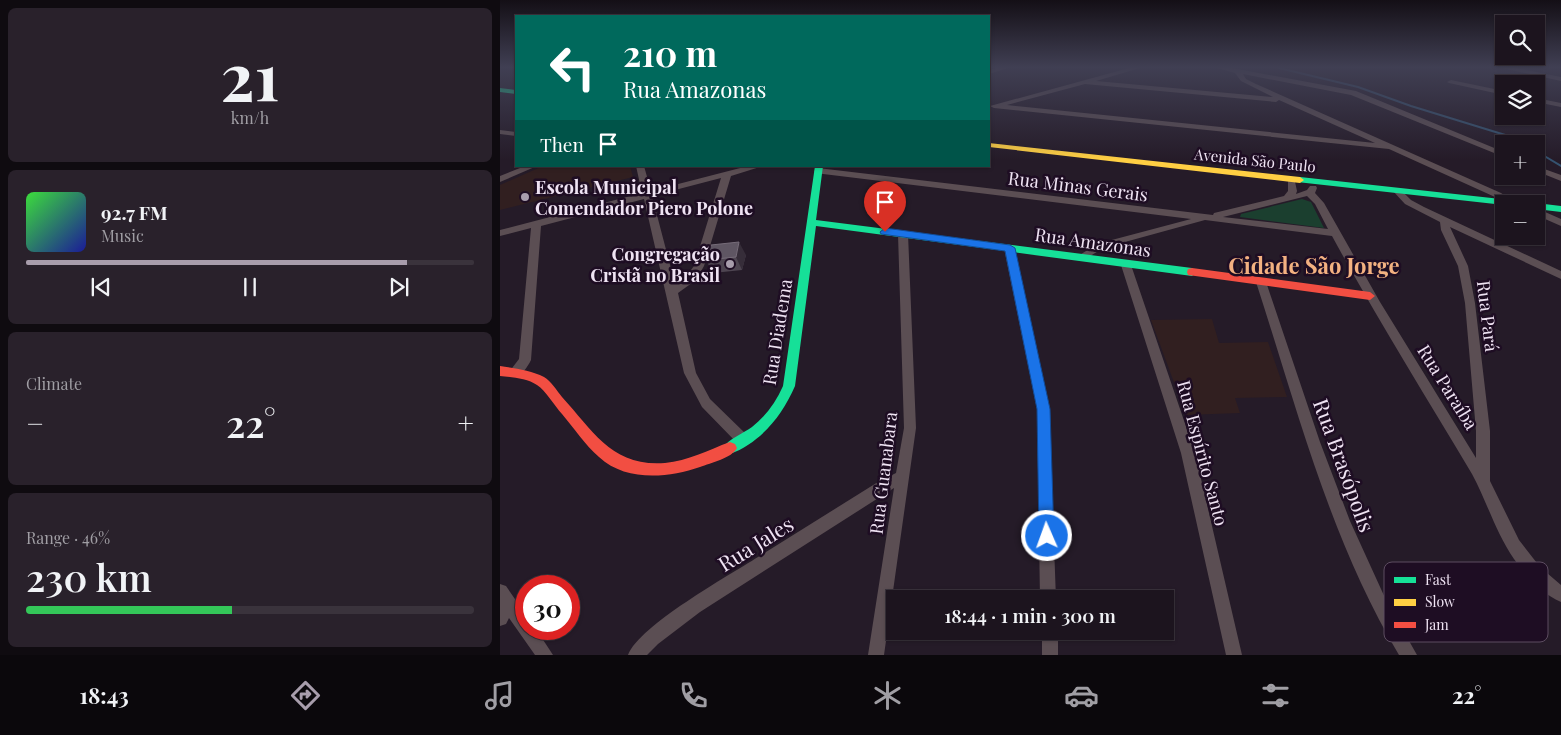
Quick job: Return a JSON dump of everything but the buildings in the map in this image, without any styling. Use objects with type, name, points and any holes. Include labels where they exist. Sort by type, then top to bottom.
[{"type":"street","points":[[991,106],[1020,99]]},
{"type":"street","points":[[1260,99],[1286,101]]},
{"type":"street","points":[[1281,99],[1497,195]]},
{"type":"street","points":[[1364,99],[1495,151]]},
{"type":"street","points":[[1545,102],[1561,106]]},
{"type":"street","points":[[991,106],[1388,147]]},
{"type":"street","points":[[500,132],[515,134]]},
{"type":"street","name":"Avenida São Paulo","points":[[990,145],[1291,179],[1310,187],[1396,190],[1495,201]]},
{"type":"street","points":[[500,180],[531,167]]},
{"type":"street","points":[[640,167],[672,292],[690,373],[706,403],[743,440]]},
{"type":"street","points":[[500,233],[755,167]]},
{"type":"street","name":"Rua Minas Gerais","points":[[818,169],[1335,233]]},
{"type":"street","name":"Rua Diadema","points":[[500,371],[515,372],[534,377],[541,382],[596,446],[617,462],[634,468],[675,468],[698,462],[729,449],[766,423],[784,400],[789,386],[818,169]]},
{"type":"street","points":[[1545,172],[1561,178]]},
{"type":"street","points":[[672,292],[692,277],[699,266],[727,174]]},
{"type":"street","points":[[1287,198],[1292,195],[1293,191],[1291,179]]},
{"type":"street","points":[[1461,179],[1469,189],[1472,198]]},
{"type":"street","points":[[1082,258],[1097,248],[1111,243],[1287,198],[1310,187]]},
{"type":"street","name":"Rua Paraíba","points":[[1310,187],[1370,296],[1483,480],[1503,527],[1527,562]]},
{"type":"street","points":[[1396,190],[1408,202],[1561,274]]},
{"type":"street","points":[[1418,192],[1423,204],[1431,213]]},
{"type":"street","points":[[1545,207],[1561,209]]},
{"type":"street","points":[[1545,216],[1561,223]]},
{"type":"street","name":"Rua Pará","points":[[1445,220],[1446,230],[1463,266],[1470,303],[1483,431],[1483,480]]},
{"type":"street","name":"Rua Amazonas","points":[[811,222],[1370,296]]},
{"type":"street","points":[[515,372],[525,360],[536,224]]},
{"type":"street","name":"Rua Guanabara","points":[[876,655],[904,476],[910,420],[903,234]]},
{"type":"street","points":[[1111,243],[1108,252],[1111,262]]},
{"type":"street","points":[[1010,248],[1043,409],[1048,590]]},
{"type":"street","name":"Rua Espírito Santo","points":[[1126,265],[1188,453],[1234,655]]},
{"type":"street","name":"Rua Brasópolis","points":[[1261,282],[1322,463],[1360,563],[1384,612]]},
{"type":"street","name":"Rua Jales","points":[[636,655],[652,638],[694,606],[883,487],[904,476]]},
{"type":"street","name":"Rua Paraíba","points":[[1548,583],[1561,594]]},
{"type":"street","points":[[503,605],[545,655]]},
{"type":"street","points":[[1050,640],[1050,655]]},
{"type":"street","name":"Rua Brasópolis","points":[[1401,642],[1409,655]]},
{"type":"shaded area","name":"Escola Municipal Comendador Piero Polone","points":[[541,167],[630,167],[633,177],[500,210],[500,185]]},
{"type":"shaded area","points":[[1212,319],[1219,343],[1268,342],[1287,397],[1235,398],[1240,413],[1186,415],[1151,320]]},
{"type":"green space","points":[[1302,199],[1311,202],[1324,228],[1240,217],[1241,214]]},
{"type":"waterway","points":[[1390,99],[1505,135]]},
{"type":"waterway","points":[[1545,156],[1561,166]]},
{"type":"traffic: fast","points":[[730,448],[740,443],[766,423],[779,406],[789,386],[819,167]]},
{"type":"traffic: fast","points":[[1300,180],[1495,201]]},
{"type":"traffic: fast","points":[[1545,207],[1561,209]]},
{"type":"traffic: fast","points":[[811,222],[1192,272]]},
{"type":"traffic: slow","points":[[990,145],[1300,180]]},
{"type":"traffic: jam","points":[[1192,272],[1370,296]]},
{"type":"traffic: jam","points":[[500,371],[521,374],[541,381],[604,453],[618,462],[634,468],[650,470],[683,466],[730,448]]},
{"type":"place","name":"Escola Municipal Comendador Piero Polone","points":[[525,197]]},
{"type":"place","name":"Congregação Cristã no Brasil","points":[[730,264]]},
{"type":"district","name":"Cidade São Jorge","points":[[1314,265]]},
{"type":"route","points":[[885,232],[1010,248],[1041,392],[1047,536]]}]
